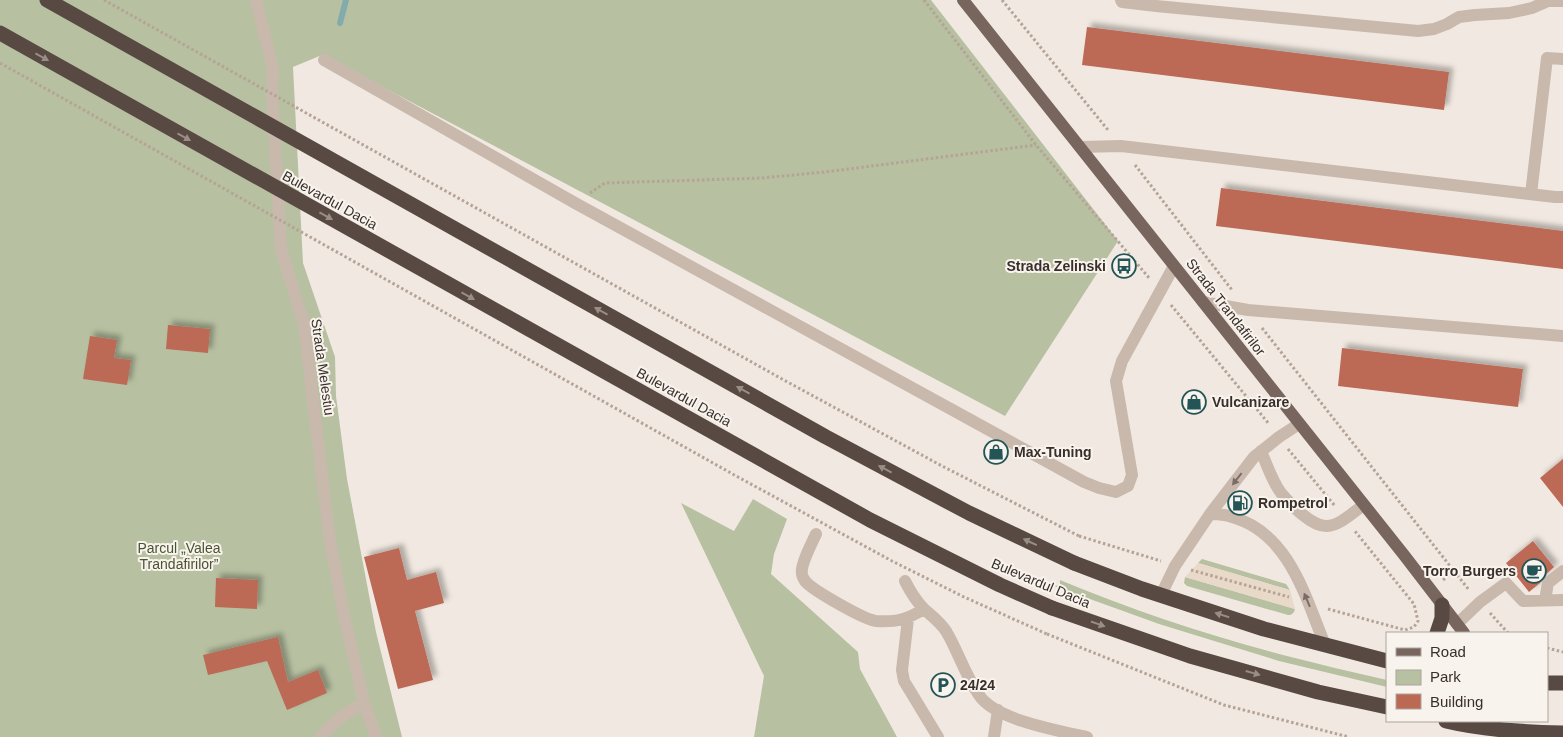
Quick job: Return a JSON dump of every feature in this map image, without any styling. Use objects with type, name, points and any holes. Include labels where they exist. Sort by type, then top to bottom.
[{"type":"highway","points":[[46,0],[826,437],[969,513],[1074,563],[1161,595],[1264,629],[1386,661]]},
{"type":"highway","name":"Bulevardul Dacia","points":[[0,33],[870,520],[1000,585],[1052,608],[1190,656],[1318,692],[1386,707]]},
{"type":"highway","points":[[1437,632],[1442,618],[1442,605]]},
{"type":"highway","points":[[1548,683],[1563,683]]},
{"type":"highway","points":[[1452,722],[1488,728],[1542,730],[1563,733]]},
{"type":"main road","name":"Strada Trandafirilor","points":[[963,0],[1461,629]]},
{"type":"street","name":"Strada Melestiu","points":[[256,0],[273,68],[272,94],[281,250],[304,325],[329,534],[364,703],[376,737]]},
{"type":"street","points":[[1121,0],[1122,2],[1160,3],[1418,31],[1434,29],[1459,17],[1509,13],[1532,8],[1545,1],[1563,1]]},
{"type":"street","points":[[1531,194],[1547,58],[1563,59]]},
{"type":"street","points":[[324,60],[575,203],[1084,482],[1099,488],[1116,492],[1128,486],[1132,475],[1116,381],[1122,361],[1174,266]]},
{"type":"street","points":[[1080,147],[1121,146],[1563,197]]},
{"type":"street","points":[[1203,302],[1248,310],[1563,336]]},
{"type":"street","points":[[1161,595],[1175,566],[1210,514],[1254,457],[1300,424]]},
{"type":"street","points":[[1261,451],[1281,494],[1300,513],[1313,522],[1326,526],[1338,523],[1364,505]]},
{"type":"street","points":[[1210,514],[1231,516],[1252,524],[1269,537],[1286,557],[1325,645]]},
{"type":"street","points":[[816,534],[803,568],[802,574],[805,582],[830,598],[874,621],[908,619],[924,609]]},
{"type":"street","points":[[1545,600],[1548,583],[1563,571]]},
{"type":"street","points":[[905,581],[924,609],[946,630],[970,682],[980,698],[990,707],[1015,719],[1088,737]]},
{"type":"street","points":[[1461,629],[1480,602],[1506,584],[1523,601],[1563,600]]},
{"type":"street","points":[[908,619],[902,670],[904,681],[938,737]]},
{"type":"street","points":[[320,737],[341,717],[364,703]]},
{"type":"street","points":[[994,737],[998,710]]},
{"type":"path","points":[[104,0],[790,384],[942,466],[1079,536],[1175,566],[1405,630],[1414,627],[1418,621],[1414,604],[1160,292],[1036,145],[924,0]]},
{"type":"path","points":[[0,63],[892,562],[1047,634],[1224,704],[1349,737]]},
{"type":"path","points":[[575,203],[605,183],[762,178],[825,172],[1036,145]]},
{"type":"path","points":[[1548,648],[1563,652]]},
{"type":"green space","name":"Parcul „Valea Trandafirilor”","points":[[0,0],[931,0],[1118,241],[1005,416],[322,55],[293,67],[303,263],[335,357],[336,396],[347,479],[376,632],[402,737],[0,737]]},
{"type":"green space","points":[[753,499],[787,519],[774,554],[771,574],[858,652],[860,669],[897,737],[754,737],[764,676],[681,503],[734,531]]},
{"type":"green space","points":[[1202,559],[1286,584],[1290,590],[1198,563]]},
{"type":"green space","points":[[1185,577],[1295,609],[1293,614],[1288,615],[1187,586],[1184,583]]},
{"type":"green space","points":[[1060,580],[1142,612],[1226,639],[1386,680],[1386,687],[1279,661],[1159,624],[1054,586],[1060,585]]},
{"type":"shaded area","points":[[1198,563],[1290,590],[1295,609],[1185,577]]},
{"type":"building","points":[[1087,27],[1449,72],[1444,110],[1082,65]]},
{"type":"building","points":[[1221,188],[1563,231],[1563,269],[1216,226]]},
{"type":"building","points":[[168,325],[210,329],[208,353],[166,349]]},
{"type":"building","points":[[90,336],[117,340],[114,358],[131,360],[127,385],[83,379]]},
{"type":"building","points":[[1342,348],[1523,369],[1518,407],[1338,386]]},
{"type":"building","points":[[1563,459],[1563,507],[1540,478]]},
{"type":"building","points":[[1533,541],[1554,567],[1529,592],[1506,563]]},
{"type":"building","points":[[399,548],[407,580],[436,572],[444,603],[415,611],[433,680],[398,689],[364,557]]},
{"type":"building","points":[[216,578],[258,580],[257,609],[215,607]]},
{"type":"building","points":[[278,637],[288,682],[318,670],[327,693],[287,710],[267,661],[208,675],[203,655]]},
{"type":"waterway","points":[[340,23],[346,0]]},
{"type":"place","name":"Strada Zelinski","points":[[1124,266]]},
{"type":"place","name":"Vulcanizare","points":[[1194,402]]},
{"type":"place","name":"Max-Tuning","points":[[996,452]]},
{"type":"place","name":"Rompetrol","points":[[1240,503]]},
{"type":"place","name":"Torro Burgers","points":[[1534,571]]},
{"type":"place","name":"24/24","points":[[943,685]]}]
